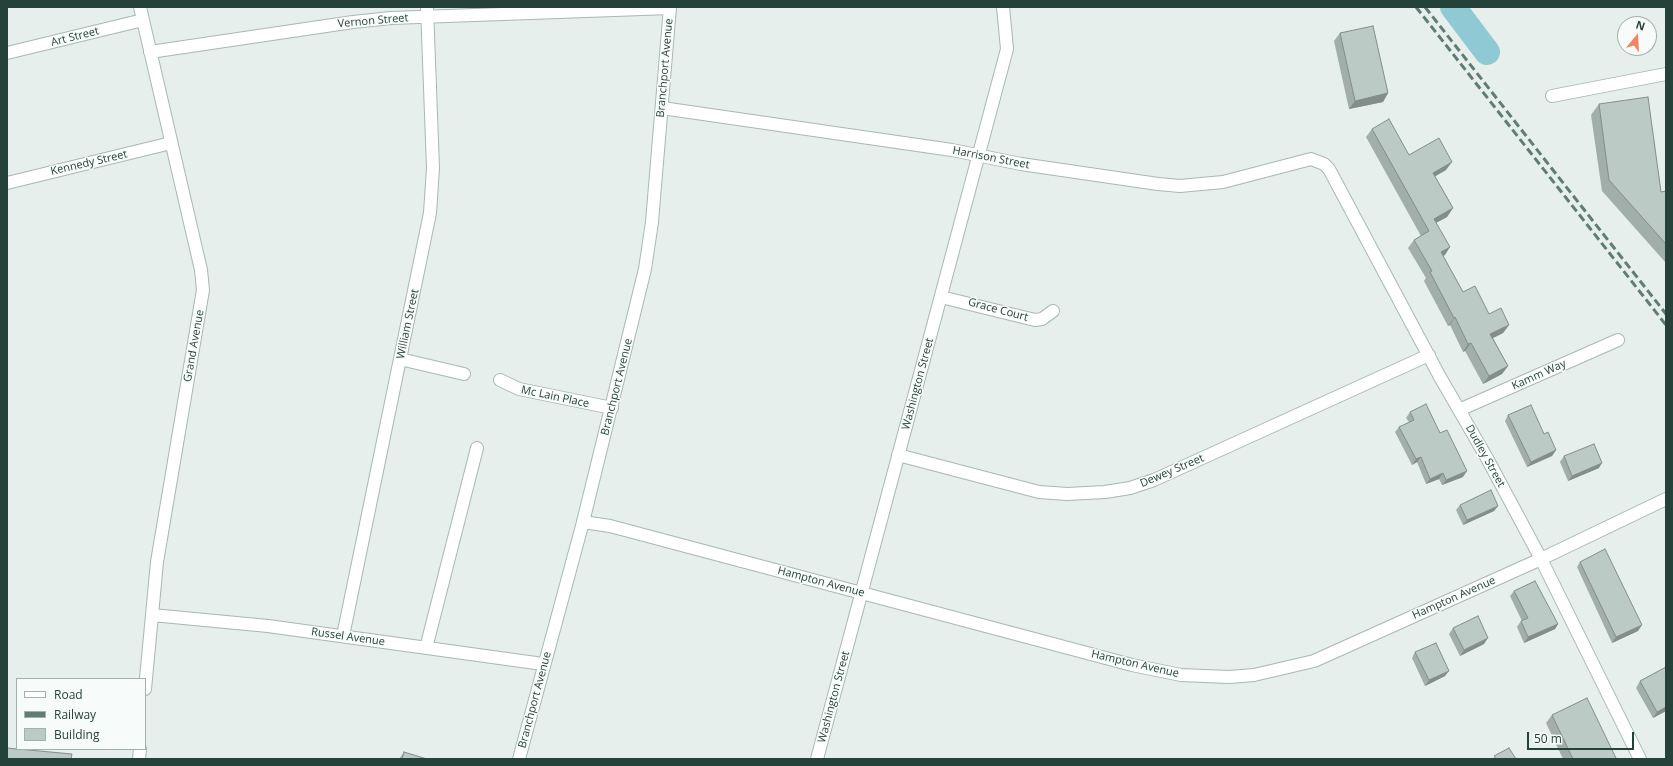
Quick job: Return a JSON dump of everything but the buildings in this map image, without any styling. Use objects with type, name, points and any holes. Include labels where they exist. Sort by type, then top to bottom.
[{"type":"street","name":"Grand Avenue","points":[[140,7],[201,270],[203,290],[159,548],[146,679]]},
{"type":"street","name":"Washington Street","points":[[817,759],[1006,49],[1003,7]]},
{"type":"street","name":"Vernon Street","points":[[150,52],[427,12],[635,11],[670,8]]},
{"type":"street","name":"Branchport Avenue","points":[[519,759],[543,664],[583,522],[645,269],[652,222],[670,8]]},
{"type":"street","name":"William Street","points":[[343,636],[430,213],[433,168],[427,12]]},
{"type":"street","name":"Art Street","points":[[7,53],[143,20]]},
{"type":"street","points":[[1552,96],[1666,74]]},
{"type":"street","name":"Harrison Street","points":[[662,108],[936,148],[1036,166],[1180,186],[1223,182],[1311,159],[1318,160]]},
{"type":"street","name":"Kennedy Street","points":[[7,183],[171,143]]},
{"type":"street","name":"Dudley Street","points":[[1318,160],[1329,170],[1428,355],[1541,559],[1640,759]]},
{"type":"street","name":"Grace Court","points":[[941,297],[1035,320],[1042,319],[1052,311]]},
{"type":"street","name":"Kamm Way","points":[[1459,410],[1618,340]]},
{"type":"street","name":"Dewey Street","points":[[898,455],[1039,492],[1075,494],[1105,492],[1130,488],[1154,480],[1428,355]]},
{"type":"street","points":[[400,359],[464,374]]},
{"type":"street","name":"Mc Lain Place","points":[[500,380],[519,389],[612,408]]},
{"type":"street","points":[[426,648],[477,448]]},
{"type":"street","name":"Hampton Avenue","points":[[583,522],[610,526],[1132,665],[1181,675],[1229,677],[1269,672],[1314,661],[1541,559],[1666,499]]},
{"type":"street","name":"Russel Avenue","points":[[152,616],[236,622],[543,664]]},
{"type":"waterway","points":[[1453,7],[1487,52]]},
{"type":"railway","points":[[1416,7],[1666,325]]},
{"type":"railway","points":[[1425,7],[1666,314]]}]
